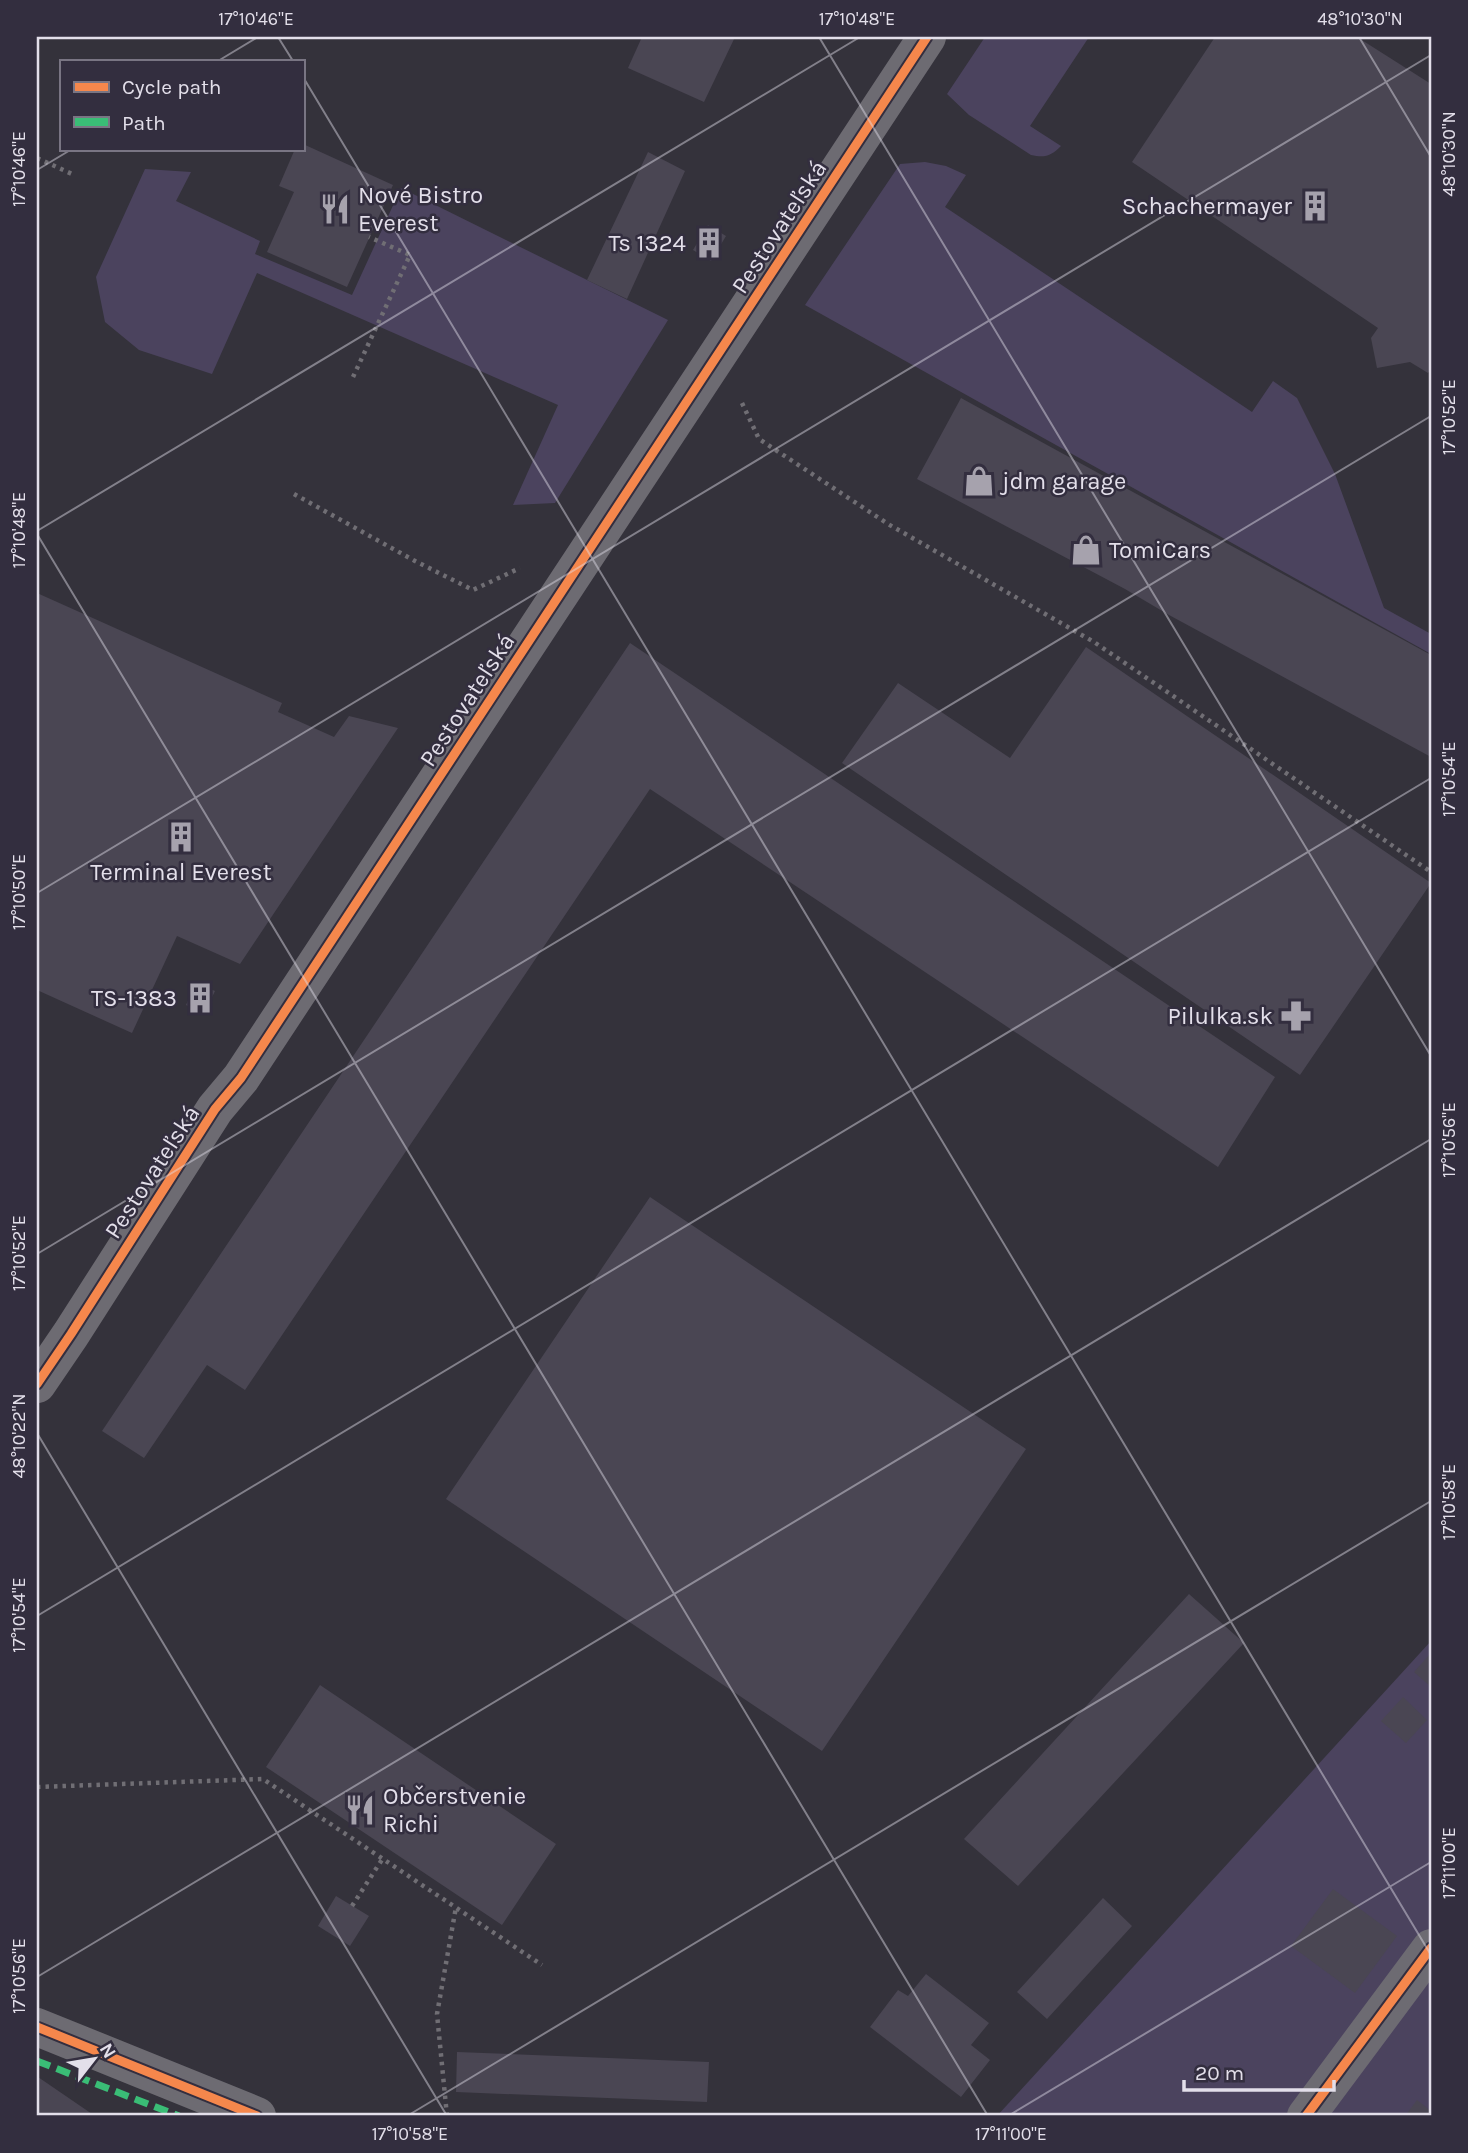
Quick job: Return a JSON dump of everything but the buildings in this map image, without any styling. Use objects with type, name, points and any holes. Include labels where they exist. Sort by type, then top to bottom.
[{"type":"street","name":"Pestovateľská","points":[[37,1384],[215,1108],[248,1066],[927,37]]},
{"type":"street","points":[[1306,2116],[1431,1948]]},
{"type":"street","points":[[37,2027],[257,2116]]},
{"type":"path","points":[[37,158],[72,174]]},
{"type":"path","points":[[354,377],[410,255],[369,237]]},
{"type":"path","points":[[741,402],[759,439],[888,524],[1094,642],[1431,872]]},
{"type":"path","points":[[294,494],[472,590],[530,564]]},
{"type":"path","points":[[37,1787],[263,1779],[542,1965]]},
{"type":"path","points":[[352,1906],[383,1858]]},
{"type":"path","points":[[447,2116],[438,2014],[456,1907]]},
{"type":"shaded area","points":[[985,37],[1089,37],[1030,126],[1061,146],[1051,154],[1031,155],[969,115],[947,94]]},
{"type":"shaded area","points":[[925,162],[946,166],[966,175],[945,207],[1252,412],[1273,381],[1297,398],[1335,474],[1384,608],[1431,634],[1431,654],[805,305],[900,164]]},
{"type":"shaded area","points":[[145,169],[191,172],[176,201],[260,241],[255,254],[352,295],[401,188],[668,320],[555,503],[513,505],[558,405],[257,273],[212,374],[139,350],[105,322],[96,277]]},
{"type":"shaded area","points":[[1431,1641],[1431,2116],[997,2116]]},
{"type":"marked path","points":[[37,2061],[179,2116]]},
{"type":"cycle path","points":[[37,1384],[215,1109],[241,1078],[927,37]]},
{"type":"cycle path","points":[[1306,2116],[1431,1948]]},
{"type":"cycle path","points":[[37,2027],[257,2116]]},
{"type":"place","name":"Schachermayer","points":[[1315,206]]},
{"type":"place","name":"Nové Bistro Everest","points":[[335,209]]},
{"type":"place","name":"Ts 1324","points":[[709,243]]},
{"type":"place","name":"jdm garage","points":[[979,481]]},
{"type":"place","name":"TomiCars","points":[[1086,550]]},
{"type":"place","name":"Terminal Everest","points":[[181,837]]},
{"type":"place","name":"TS-1383","points":[[200,998]]},
{"type":"place","name":"Pilulka.sk","points":[[1296,1016]]},
{"type":"place","name":"Občerstvenie Richi","points":[[360,1810]]}]
